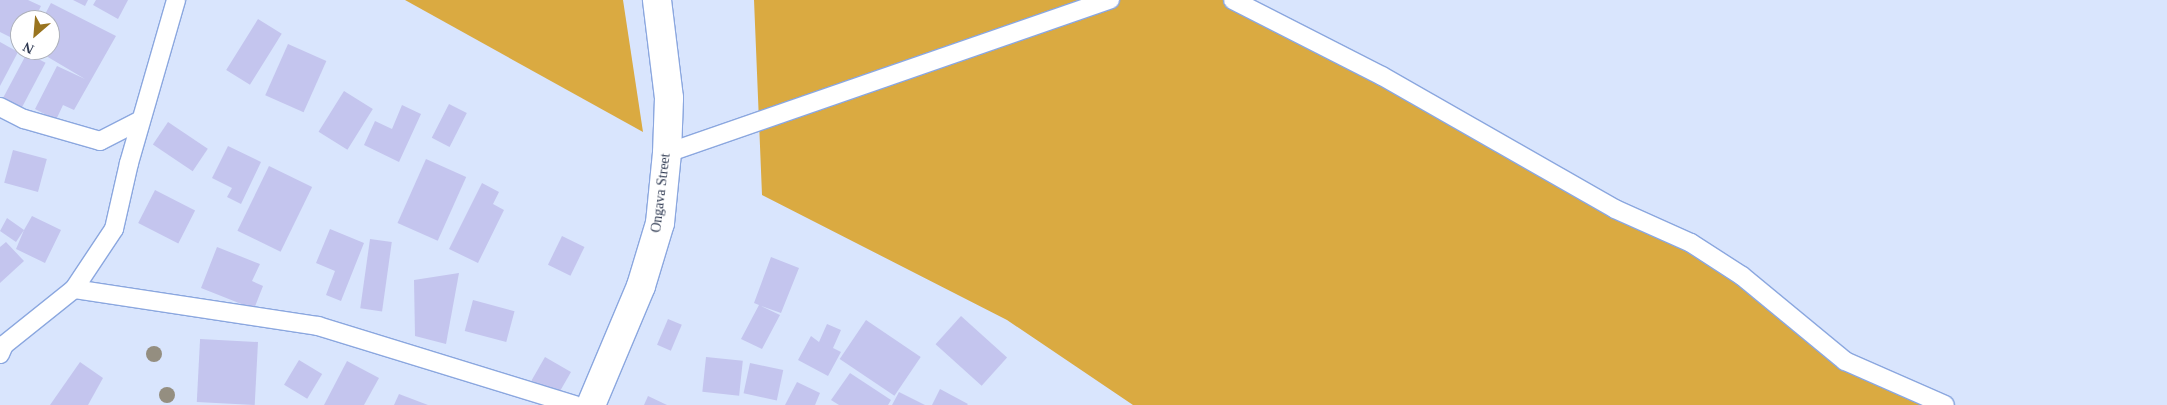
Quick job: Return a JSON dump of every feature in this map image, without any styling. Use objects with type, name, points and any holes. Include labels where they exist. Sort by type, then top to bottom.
[{"type":"street","name":"Ongava Street","points":[[591,405],[652,255],[660,223],[667,153],[669,98],[657,0]]},
{"type":"lane","points":[[0,354],[4,344],[74,289],[114,229],[141,120],[176,0]]},
{"type":"lane","points":[[667,153],[1110,0]]},
{"type":"lane","points":[[1233,0],[1382,76],[1615,209],[1690,242],[1742,276],[1845,360],[1945,405]]},
{"type":"lane","points":[[0,107],[24,119],[100,141],[141,120]]},
{"type":"lane","points":[[74,289],[318,326],[574,405]]},
{"type":"shaded area","points":[[405,0],[623,0],[643,132]]},
{"type":"shaded area","points":[[754,0],[1233,0],[1691,243],[1845,361],[1945,405],[1133,405],[1007,320],[762,195]]},
{"type":"building","points":[[0,0],[28,0],[41,6],[39,10],[10,10],[10,37],[0,32]]},
{"type":"building","points":[[73,0],[88,0],[85,6]]},
{"type":"building","points":[[96,0],[128,0],[118,19],[93,5]]},
{"type":"building","points":[[51,3],[116,36],[74,110],[63,105],[56,120],[35,109],[57,66],[85,79],[53,60],[60,60],[60,10],[47,10]]},
{"type":"building","points":[[258,19],[282,34],[250,85],[226,70]]},
{"type":"building","points":[[0,42],[10,48],[10,60],[14,60],[0,86]]},
{"type":"building","points":[[288,44],[326,61],[304,112],[265,95]]},
{"type":"building","points":[[23,60],[40,60],[46,63],[22,108],[3,98]]},
{"type":"building","points":[[344,91],[373,109],[347,150],[319,132]]},
{"type":"building","points":[[449,104],[467,113],[450,147],[432,138]]},
{"type":"building","points":[[402,105],[421,114],[399,162],[364,145],[375,121],[392,129]]},
{"type":"building","points":[[168,122],[208,149],[193,171],[153,144]]},
{"type":"building","points":[[228,146],[261,162],[241,204],[227,197],[232,188],[212,178]]},
{"type":"building","points":[[13,150],[47,159],[38,192],[4,183]]},
{"type":"building","points":[[426,159],[466,177],[438,241],[398,223]]},
{"type":"building","points":[[269,166],[312,187],[281,252],[237,231]]},
{"type":"building","points":[[482,183],[499,192],[493,204],[504,210],[478,263],[449,249]]},
{"type":"building","points":[[155,190],[195,210],[178,243],[138,223]]},
{"type":"building","points":[[32,216],[61,230],[45,263],[16,249]]},
{"type":"building","points":[[7,218],[24,230],[16,242],[0,231]]},
{"type":"building","points":[[330,229],[364,243],[341,301],[326,295],[335,271],[316,263]]},
{"type":"building","points":[[562,236],[584,247],[570,276],[548,265]]},
{"type":"building","points":[[370,239],[392,242],[382,311],[360,308]]},
{"type":"building","points":[[6,242],[24,261],[0,283],[0,247]]},
{"type":"building","points":[[217,247],[260,264],[252,281],[263,286],[254,309],[201,288]]},
{"type":"building","points":[[771,257],[799,268],[781,313],[761,306],[780,315],[762,349],[741,339],[759,305],[754,303]]},
{"type":"building","points":[[459,273],[446,344],[415,336],[414,280]]},
{"type":"building","points":[[473,300],[515,311],[506,342],[465,331]]},
{"type":"building","points":[[961,316],[1007,357],[982,386],[936,344]]},
{"type":"building","points":[[668,319],[682,325],[671,351],[657,345]]},
{"type":"building","points":[[866,320],[921,357],[894,396],[840,359]]},
{"type":"building","points":[[827,324],[841,330],[833,348],[841,352],[828,376],[798,360],[811,336],[819,342]]},
{"type":"building","points":[[200,339],[258,342],[255,405],[197,402]]},
{"type":"building","points":[[545,357],[571,372],[557,395],[532,380]]},
{"type":"building","points":[[706,357],[743,361],[739,396],[702,392]]},
{"type":"building","points":[[299,360],[322,374],[307,399],[284,385]]},
{"type":"building","points":[[347,361],[379,378],[364,405],[324,405]]},
{"type":"building","points":[[80,362],[103,378],[88,405],[50,405]]},
{"type":"building","points":[[750,363],[783,370],[777,400],[744,393]]},
{"type":"building","points":[[850,373],[891,400],[888,405],[839,405],[831,400]]},
{"type":"building","points":[[797,382],[820,393],[815,405],[785,405]]},
{"type":"building","points":[[940,389],[968,404],[932,405]]},
{"type":"building","points":[[899,392],[925,405],[892,405]]},
{"type":"building","points":[[399,394],[428,405],[394,405]]},
{"type":"building","points":[[648,396],[667,405],[644,405]]}]
